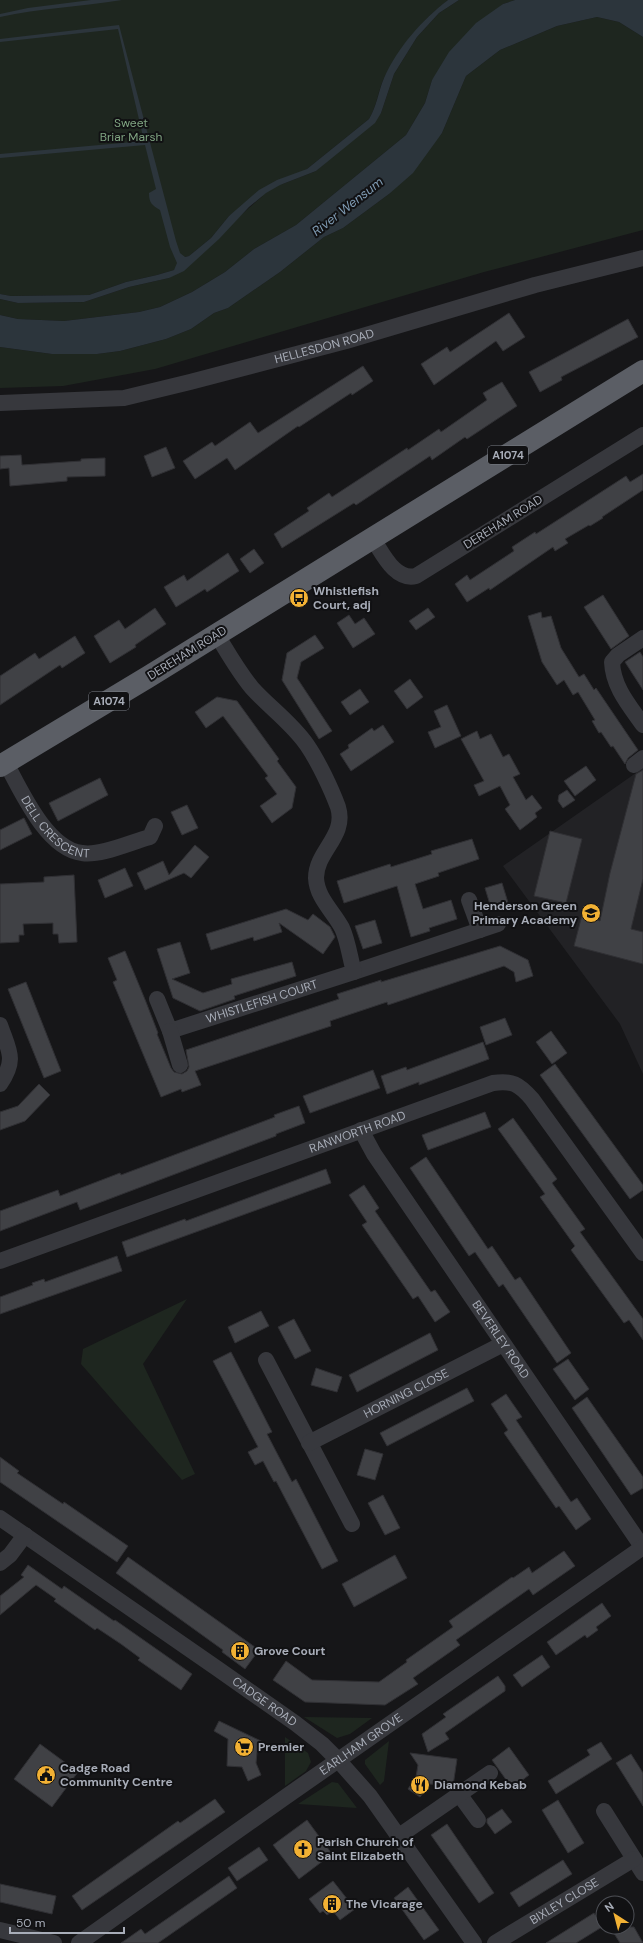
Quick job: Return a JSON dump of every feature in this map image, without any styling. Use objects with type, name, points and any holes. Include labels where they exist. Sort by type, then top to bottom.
[{"type":"highway","name":"DEREHAM ROAD","points":[[3,764],[217,635],[643,371]]},
{"type":"street","name":"HELLESDON ROAD","points":[[0,403],[124,398],[339,343],[534,285],[643,258]]},
{"type":"street","name":"DEREHAM ROAD","points":[[373,539],[394,569],[402,576],[409,578],[416,576],[643,435]]},
{"type":"street","points":[[217,635],[236,666],[252,687],[306,744],[338,808],[340,820],[337,834],[318,865],[316,877],[318,889],[342,929],[354,972]]},
{"type":"street","points":[[643,638],[618,655],[612,662],[612,675],[618,689],[643,725]]},
{"type":"street","name":"DELL CRESCENT","points":[[3,764],[42,825],[57,842],[68,850],[83,854],[98,852],[155,835]]},
{"type":"street","points":[[469,900],[480,930]]},
{"type":"street","name":"WHISTLEFISH COURT","points":[[170,1031],[498,924]]},
{"type":"street","points":[[157,999],[170,1031],[180,1065]]},
{"type":"street","points":[[0,1025],[11,1056],[8,1071],[0,1084]]},
{"type":"street","name":"RANWORTH ROAD","points":[[0,1261],[493,1083],[506,1081],[517,1084],[532,1099],[643,1253]]},
{"type":"street","name":"BEVERLEY ROAD","points":[[361,1130],[374,1154],[643,1548]]},
{"type":"street","name":"HORNING CLOSE","points":[[309,1443],[503,1344]]},
{"type":"street","points":[[266,1360],[352,1524]]},
{"type":"street","name":"CADGE ROAD","points":[[0,1518],[295,1723],[338,1760],[370,1796],[474,1943]]},
{"type":"street","points":[[0,1563],[10,1555],[25,1535]]},
{"type":"street","name":"EARLHAM GROVE","points":[[79,1943],[338,1760],[643,1548]]},
{"type":"street","points":[[399,1836],[490,1773]]},
{"type":"street","points":[[459,1794],[478,1820]]},
{"type":"street","points":[[604,1811],[643,1874]]},
{"type":"street","name":"BIXLEY CLOSE","points":[[495,1943],[634,1859]]},
{"type":"street","points":[[0,1930],[54,1943]]},
{"type":"shaded area","name":"Henderson Green Primary Academy","points":[[643,768],[643,1074],[620,1024],[503,866]]},
{"type":"green space","name":"Sweet Briar Marsh","points":[[0,0],[448,0],[420,26],[397,56],[384,78],[374,109],[369,119],[307,169],[229,216],[211,238],[189,256],[185,257],[174,270],[126,282],[89,295],[11,296],[0,294]]},
{"type":"green space","points":[[459,0],[515,0],[503,4],[432,80],[425,103],[406,135],[296,225],[254,249],[225,272],[192,292],[160,307],[139,312],[64,321],[18,319],[0,315],[0,299],[18,303],[84,302],[129,287],[169,278],[266,193],[280,185],[316,171],[381,113],[394,74],[417,37],[439,13]]},
{"type":"green space","points":[[597,17],[619,22],[643,37],[643,230],[484,272],[155,369],[63,386],[0,388],[0,347],[52,354],[97,354],[120,351],[166,339],[191,329],[214,313],[228,308],[280,272],[324,237],[343,228],[389,194],[442,133],[466,76],[500,50],[557,26]]},
{"type":"green space","points":[[187,1299],[143,1364],[195,1474],[182,1480],[81,1364],[83,1349]]},
{"type":"green space","points":[[304,1717],[372,1718],[350,1734],[337,1738]]},
{"type":"green space","points":[[285,1737],[308,1753],[311,1762],[306,1771],[285,1786]]},
{"type":"green space","points":[[389,1741],[384,1781],[380,1785],[365,1764],[365,1760]]},
{"type":"green space","points":[[332,1782],[338,1783],[357,1808],[298,1804]]},
{"type":"water","points":[[91,0],[122,0],[0,17],[0,14],[28,8]]},
{"type":"water","points":[[448,0],[459,0],[439,13],[417,37],[394,74],[381,113],[375,123],[316,171],[280,185],[266,193],[249,207],[219,239],[184,271],[169,278],[129,287],[84,302],[18,303],[0,299],[0,294],[11,296],[89,295],[126,282],[174,270],[177,263],[170,247],[160,210],[150,201],[149,193],[156,189],[145,145],[0,158],[0,154],[144,141],[118,29],[0,42],[0,39],[119,25],[176,241],[180,253],[185,257],[189,256],[211,238],[229,216],[259,190],[277,180],[307,169],[369,119],[374,109],[384,78],[396,56],[420,25]]},
{"type":"water","name":"River Wensum","points":[[515,0],[643,0],[643,37],[619,22],[597,17],[557,26],[500,50],[466,76],[442,133],[413,173],[389,194],[343,228],[324,237],[280,272],[228,308],[214,313],[191,329],[166,339],[120,351],[97,354],[52,354],[0,347],[0,315],[18,319],[64,321],[139,312],[160,307],[192,292],[225,272],[254,249],[296,225],[406,135],[425,103],[432,80],[449,52],[476,23],[503,4]]},
{"type":"building","points":[[509,313],[525,337],[503,351],[496,341],[434,385],[421,364],[447,347],[450,352]]},
{"type":"building","points":[[628,319],[638,337],[561,377],[562,380],[540,392],[529,372]]},
{"type":"building","points":[[363,366],[373,381],[352,395],[351,393],[299,427],[298,426],[235,470],[227,458],[195,479],[183,461],[212,442],[215,446],[250,422],[258,433]]},
{"type":"building","points":[[502,382],[517,406],[467,439],[465,437],[432,460],[430,456],[356,505],[354,503],[282,548],[274,534],[309,511],[307,508],[329,493],[332,497],[439,429],[441,432],[487,400],[483,393]]},
{"type":"building","points":[[166,447],[175,468],[152,477],[144,456]]},
{"type":"building","points":[[21,455],[22,465],[105,458],[105,476],[67,477],[67,481],[10,486],[9,468],[0,469],[0,456]]},
{"type":"building","points":[[643,474],[643,490],[602,517],[603,518],[565,539],[568,543],[555,551],[553,547],[490,590],[489,588],[467,602],[455,584],[467,575],[470,580],[514,551],[512,547],[535,532],[536,534],[626,476],[630,482]]},
{"type":"building","points":[[254,549],[264,563],[250,573],[240,559]]},
{"type":"building","points":[[228,553],[239,571],[207,592],[205,589],[176,607],[164,587],[184,575],[187,581]]},
{"type":"building","points":[[603,595],[629,636],[611,649],[584,607]]},
{"type":"building","points":[[155,608],[166,624],[135,645],[136,647],[110,663],[94,636],[119,620],[125,629]]},
{"type":"building","points":[[428,608],[435,617],[416,630],[409,621]]},
{"type":"building","points":[[541,612],[542,618],[551,616],[561,648],[579,677],[584,674],[594,690],[596,688],[638,750],[628,758],[625,764],[613,746],[611,747],[601,732],[599,733],[592,721],[595,720],[578,692],[573,695],[564,680],[557,685],[542,662],[528,616]]},
{"type":"building","points":[[349,615],[355,624],[364,618],[375,634],[353,648],[337,623]]},
{"type":"building","points":[[315,635],[324,648],[301,662],[297,678],[332,731],[319,739],[282,680],[287,653]]},
{"type":"building","points":[[75,636],[85,653],[62,668],[60,665],[0,705],[0,676],[35,653],[39,659]]},
{"type":"building","points":[[640,652],[643,657],[643,690],[625,662]]},
{"type":"building","points":[[410,679],[423,697],[407,709],[394,691]]},
{"type":"building","points":[[360,689],[369,702],[350,715],[341,702]]},
{"type":"building","points":[[217,697],[237,701],[279,759],[277,761],[296,787],[292,808],[272,823],[260,806],[277,794],[265,778],[268,776],[223,716],[206,728],[195,712]]},
{"type":"building","points":[[447,705],[461,736],[435,748],[428,732],[441,727],[434,711]]},
{"type":"building","points":[[383,725],[394,742],[351,771],[340,754],[349,748],[348,745],[372,728],[374,731]]},
{"type":"building","points":[[477,731],[480,739],[491,734],[503,757],[509,754],[520,774],[513,777],[526,800],[532,795],[542,808],[535,813],[537,817],[520,830],[505,809],[510,805],[500,786],[479,796],[474,785],[484,781],[461,739]]},
{"type":"building","points":[[586,766],[596,780],[575,796],[564,781]]},
{"type":"building","points":[[643,770],[643,879],[631,929],[643,932],[643,964],[574,946],[582,915],[600,921],[610,873],[636,774]]},
{"type":"building","points":[[100,778],[108,795],[58,821],[49,803]]},
{"type":"building","points":[[567,790],[575,800],[563,808],[558,801],[559,795]]},
{"type":"building","points":[[187,805],[198,828],[182,835],[171,812]]},
{"type":"building","points":[[24,818],[32,834],[0,850],[0,830]]},
{"type":"building","points":[[550,831],[582,839],[566,903],[534,896]]},
{"type":"building","points":[[472,839],[479,859],[438,873],[439,876],[415,884],[423,909],[451,900],[457,919],[429,928],[430,931],[411,937],[397,886],[344,903],[337,881],[390,864],[391,867],[432,854],[431,851]]},
{"type":"building","points":[[195,845],[209,857],[191,878],[184,873],[145,890],[137,873],[163,861],[169,875]]},
{"type":"building","points":[[125,868],[133,886],[105,898],[98,880]]},
{"type":"building","points":[[74,875],[77,942],[59,943],[58,934],[53,934],[53,923],[23,924],[24,935],[19,935],[19,942],[0,943],[0,884],[44,882],[44,877]]},
{"type":"building","points":[[502,883],[509,906],[492,911],[485,888]]},
{"type":"building","points":[[286,909],[308,920],[313,914],[330,927],[335,937],[323,954],[279,923],[282,932],[254,941],[253,937],[211,950],[206,934]]},
{"type":"building","points":[[375,920],[382,943],[363,949],[355,926]]},
{"type":"building","points":[[180,942],[190,973],[172,979],[203,993],[232,984],[231,979],[292,962],[296,976],[234,996],[235,999],[200,1011],[173,998],[157,949]]},
{"type":"building","points":[[500,946],[528,960],[533,976],[516,982],[514,972],[504,966],[388,1005],[387,1002],[330,1021],[331,1026],[195,1071],[201,1085],[182,1092],[181,1089],[161,1097],[113,982],[117,980],[108,958],[125,951],[171,1068],[174,1072],[182,1074],[187,1071],[189,1067],[186,1050],[339,999],[337,994]]},
{"type":"building","points":[[26,982],[61,1071],[44,1078],[8,989]]},
{"type":"building","points":[[505,1018],[512,1035],[486,1045],[480,1027]]},
{"type":"building","points":[[551,1031],[567,1053],[552,1064],[536,1042]]},
{"type":"building","points":[[483,1042],[489,1059],[419,1085],[419,1082],[387,1094],[381,1076],[406,1067],[407,1070]]},
{"type":"building","points":[[555,1064],[643,1185],[643,1190],[630,1199],[540,1075]]},
{"type":"building","points":[[373,1070],[380,1088],[310,1113],[303,1096]]},
{"type":"building","points":[[39,1084],[50,1095],[25,1121],[0,1130],[0,1112],[18,1106]]},
{"type":"building","points":[[299,1106],[305,1123],[276,1134],[276,1136],[80,1210],[77,1202],[0,1231],[0,1211],[58,1190],[60,1196],[120,1173],[121,1175],[275,1117],[274,1115]]},
{"type":"building","points":[[485,1112],[491,1127],[428,1150],[422,1135]]},
{"type":"building","points":[[513,1118],[557,1179],[552,1183],[585,1229],[580,1232],[643,1319],[643,1340],[629,1320],[624,1323],[571,1250],[575,1246],[540,1197],[545,1194],[498,1129]]},
{"type":"building","points":[[426,1157],[488,1249],[492,1246],[515,1280],[520,1277],[571,1353],[557,1363],[503,1284],[499,1287],[475,1252],[469,1256],[410,1168]]},
{"type":"building","points":[[326,1169],[331,1183],[127,1257],[122,1242],[185,1219],[186,1221]]},
{"type":"building","points":[[364,1185],[379,1208],[375,1211],[431,1292],[435,1290],[450,1312],[435,1322],[418,1296],[413,1299],[362,1225],[367,1222],[349,1195]]},
{"type":"building","points":[[117,1256],[122,1271],[0,1314],[0,1297],[33,1285],[32,1283],[44,1279],[45,1282]]},
{"type":"building","points":[[261,1311],[269,1326],[235,1343],[228,1327]]},
{"type":"building","points":[[294,1319],[311,1351],[295,1359],[278,1327]]},
{"type":"building","points":[[430,1333],[438,1350],[357,1392],[349,1375]]},
{"type":"building","points":[[231,1352],[272,1432],[267,1434],[292,1482],[296,1479],[338,1561],[322,1569],[276,1481],[274,1482],[263,1461],[255,1465],[248,1452],[258,1447],[213,1361]]},
{"type":"building","points":[[568,1359],[589,1389],[575,1400],[553,1369]]},
{"type":"building","points":[[316,1368],[342,1377],[337,1392],[311,1385]]},
{"type":"building","points":[[467,1388],[474,1401],[387,1446],[380,1433]]},
{"type":"building","points":[[506,1394],[522,1417],[516,1420],[571,1502],[577,1498],[591,1519],[576,1530],[559,1506],[556,1508],[504,1433],[508,1430],[491,1404]]},
{"type":"building","points":[[587,1397],[643,1477],[643,1488],[631,1495],[572,1408]]},
{"type":"building","points":[[365,1449],[383,1454],[375,1480],[357,1475]]},
{"type":"building","points":[[0,1457],[19,1471],[17,1473],[63,1504],[64,1502],[128,1546],[117,1562],[0,1482]]},
{"type":"building","points":[[383,1495],[400,1528],[385,1535],[368,1503]]},
{"type":"building","points":[[564,1551],[575,1566],[533,1595],[529,1589],[456,1640],[460,1645],[413,1678],[418,1684],[385,1705],[305,1702],[273,1680],[286,1661],[312,1680],[379,1682],[407,1662],[406,1660],[453,1627],[449,1621],[512,1577],[513,1578],[529,1567],[532,1573]]},
{"type":"building","points":[[395,1555],[407,1578],[354,1607],[342,1584]]},
{"type":"building","points":[[128,1557],[259,1650],[245,1669],[222,1652],[223,1650],[116,1573]]},
{"type":"building","points":[[28,1565],[62,1589],[64,1586],[192,1674],[181,1690],[138,1660],[140,1658],[121,1644],[97,1628],[95,1630],[54,1601],[56,1599],[36,1585],[0,1615],[0,1596],[24,1577],[21,1575]]},
{"type":"building","points":[[602,1603],[611,1616],[596,1627],[598,1630],[587,1638],[585,1635],[556,1655],[547,1642]]},
{"type":"building","points":[[542,1655],[550,1667],[522,1687],[513,1675]]},
{"type":"building","points":[[498,1676],[505,1686],[505,1691],[445,1733],[449,1739],[428,1752],[422,1734],[446,1717],[443,1714]]},
{"type":"building","name":"Premier","points":[[219,1721],[263,1742],[257,1752],[256,1763],[261,1775],[248,1781],[242,1767],[227,1766],[228,1739],[214,1731]]},
{"type":"building","points":[[601,1742],[612,1759],[556,1794],[548,1781],[590,1755],[587,1750]]},
{"type":"building","name":"Cadge Road Community Centre","points":[[40,1744],[78,1772],[52,1807],[14,1779]]},
{"type":"building","points":[[509,1747],[529,1775],[512,1788],[492,1760]]},
{"type":"building","points":[[410,1753],[457,1759],[453,1786],[430,1784],[420,1797],[408,1789],[416,1777],[418,1765]]},
{"type":"building","points":[[631,1754],[643,1773],[643,1806],[616,1763]]},
{"type":"building","points":[[215,1799],[225,1812],[82,1910],[72,1896],[178,1821],[180,1823]]},
{"type":"building","points":[[558,1800],[584,1843],[568,1853],[542,1810]]},
{"type":"building","points":[[502,1809],[512,1822],[495,1834],[487,1823],[487,1819]]},
{"type":"building","name":"Parish Church of Saint Elizabeth","points":[[307,1820],[332,1854],[299,1879],[273,1845]]},
{"type":"building","points":[[447,1824],[494,1893],[479,1903],[431,1835]]},
{"type":"building","points":[[259,1847],[268,1860],[237,1881],[228,1868]]},
{"type":"building","points":[[563,1860],[572,1874],[519,1907],[510,1893]]},
{"type":"building","points":[[229,1876],[237,1888],[158,1943],[121,1943],[141,1929],[145,1934]]},
{"type":"building","name":"The Vicarage","points":[[333,1881],[355,1909],[340,1920],[333,1911],[327,1915],[323,1911],[320,1913],[309,1899]]},
{"type":"building","points":[[0,1884],[56,1896],[52,1914],[0,1902]]},
{"type":"building","points":[[408,1887],[439,1930],[424,1940],[394,1898]]},
{"type":"building","points":[[594,1913],[595,1931],[576,1943],[546,1943]]},
{"type":"building","points":[[635,1929],[643,1943],[620,1943],[615,1935],[635,1935]]},
{"type":"place","name":"Whistlefish Court, adj","points":[[299,598]]},
{"type":"place","name":"Henderson Green Primary Academy","points":[[591,913]]},
{"type":"place","name":"Grove Court","points":[[240,1651]]},
{"type":"place","name":"Premier","points":[[244,1747]]},
{"type":"place","name":"Cadge Road Community Centre","points":[[46,1775]]},
{"type":"place","name":"Diamond Kebab","points":[[420,1785]]},
{"type":"place","name":"Parish Church of Saint Elizabeth","points":[[303,1849]]},
{"type":"place","name":"The Vicarage","points":[[332,1904]]}]
